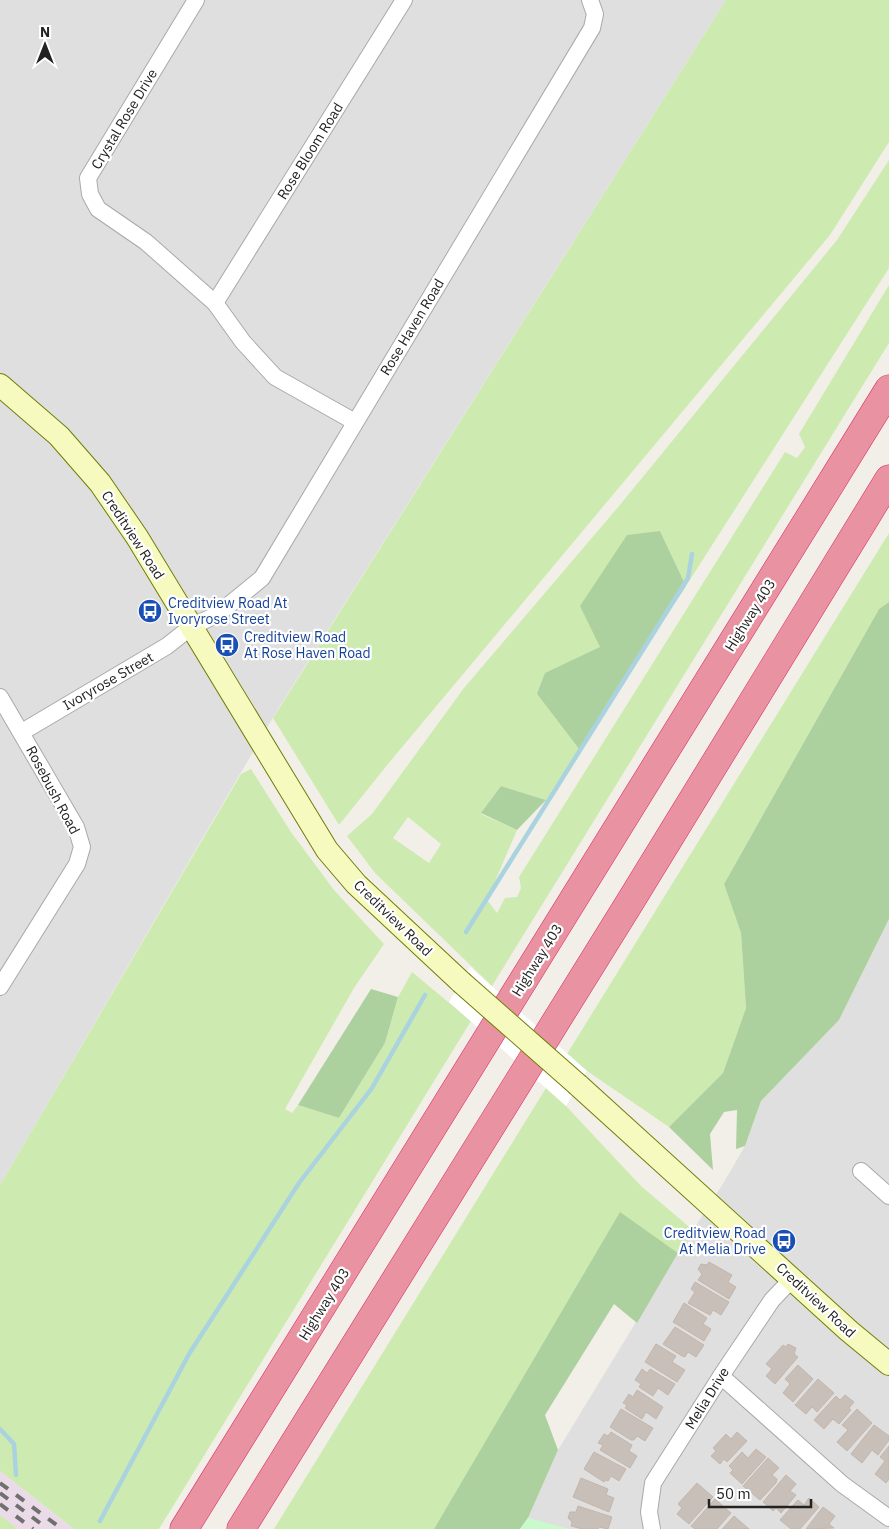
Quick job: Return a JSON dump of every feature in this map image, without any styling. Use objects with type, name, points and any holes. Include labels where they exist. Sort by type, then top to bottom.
[{"type":"highway","name":"Highway 403","points":[[184,1529],[889,389]]},
{"type":"highway","points":[[241,1529],[625,910],[889,479]]},
{"type":"main road","name":"Creditview Road","points":[[0,385],[59,436],[100,482],[136,537],[327,850],[356,884],[461,982],[889,1364]]},
{"type":"street","name":"Crystal Rose Drive","points":[[196,0],[88,178],[90,194],[98,209],[146,242],[215,302],[243,342],[276,377],[355,422]]},
{"type":"street","name":"Rose Haven Road","points":[[191,627],[218,614],[262,578],[592,28],[595,14],[590,0]]},
{"type":"street","name":"Rose Bloom Road","points":[[215,302],[398,2]]},
{"type":"street","name":"Ivoryrose Street","points":[[22,732],[167,646],[191,627]]},
{"type":"street","name":"Rosebush Road","points":[[0,697],[76,827],[82,848],[77,864],[0,987]]},
{"type":"street","points":[[861,1171],[889,1196]]},
{"type":"street","name":"Melia Drive","points":[[652,1529],[649,1512],[653,1484],[720,1376],[772,1300],[793,1278]]},
{"type":"street","points":[[720,1376],[842,1484],[889,1518]]},
{"type":"shaded area","points":[[0,0],[726,0],[278,709],[0,1185]]},
{"type":"shaded area","points":[[889,919],[889,1529],[542,1529],[528,1518],[558,1450],[745,1146],[761,1101],[839,1020]]},
{"type":"shaded area","points":[[0,1471],[74,1529],[18,1529],[0,1515]]},
{"type":"green space","points":[[726,0],[889,0],[889,142],[830,235],[339,825],[273,718]]},
{"type":"green space","points":[[889,160],[889,268],[686,586],[660,531],[600,647],[537,694],[579,749],[546,800],[501,786],[481,814],[517,830],[487,900],[497,913],[505,898],[517,897],[521,888],[519,877],[785,452],[797,458],[805,447],[799,434],[889,285],[889,343],[492,986],[375,873],[347,836],[372,814],[464,688],[619,506],[837,240]],"holes":[[[408,817],[441,844],[429,863],[393,838]]]},
{"type":"green space","points":[[660,531],[686,586],[579,749],[537,694],[545,673],[600,647],[580,606],[627,535]]},
{"type":"green space","points":[[889,533],[889,602],[879,609],[724,884],[741,933],[746,1008],[723,1073],[669,1127],[587,1071],[567,1054]]},
{"type":"green space","points":[[889,602],[889,919],[839,1020],[761,1101],[745,1146],[736,1149],[737,1110],[724,1112],[710,1134],[713,1170],[669,1127],[723,1073],[746,1008],[741,933],[724,884],[879,609]]},
{"type":"green space","points":[[251,769],[291,832],[334,890],[384,944],[354,988],[285,1109],[292,1113],[298,1105],[339,1118],[385,1043],[398,997],[412,972],[471,1021],[159,1529],[74,1529],[0,1471],[0,1185],[241,774]]},
{"type":"green space","points":[[501,786],[546,800],[517,830],[481,813]]},
{"type":"green space","points":[[371,989],[398,997],[385,1043],[339,1118],[298,1105]]},
{"type":"green space","points":[[546,1088],[566,1106],[641,1186],[694,1231],[678,1253],[620,1213],[434,1529],[274,1529]]},
{"type":"green space","points":[[620,1212],[678,1253],[637,1323],[614,1304],[545,1415],[558,1450],[528,1518],[520,1529],[434,1529]]},
{"type":"green space","points":[[0,1515],[18,1529],[0,1529]]},
{"type":"green space","points":[[528,1518],[569,1529],[520,1529]]},
{"type":"pier","points":[[470,967],[587,1071],[566,1106],[449,1002]]},
{"type":"building","points":[[709,1262],[732,1275],[728,1282],[736,1287],[729,1299],[698,1280],[702,1274],[698,1269],[701,1264],[707,1265]]},
{"type":"building","points":[[695,1282],[729,1302],[721,1315],[713,1310],[710,1315],[688,1303],[695,1292],[691,1289]]},
{"type":"building","points":[[684,1303],[707,1318],[703,1324],[711,1329],[704,1341],[673,1322]]},
{"type":"building","points":[[675,1327],[704,1345],[696,1357],[688,1352],[685,1357],[682,1356],[663,1344]]},
{"type":"building","points":[[656,1344],[676,1356],[672,1362],[685,1370],[677,1382],[645,1362]]},
{"type":"building","points":[[788,1344],[796,1348],[794,1354],[798,1357],[775,1384],[766,1376],[772,1369],[766,1364],[783,1345],[786,1347]]},
{"type":"building","points":[[798,1365],[813,1379],[793,1402],[783,1393],[790,1384],[785,1379]]},
{"type":"building","points":[[642,1369],[647,1373],[650,1369],[675,1384],[668,1395],[658,1388],[653,1396],[639,1387],[641,1384],[635,1380]]},
{"type":"building","points":[[818,1379],[834,1393],[817,1412],[812,1407],[806,1414],[795,1405]]},
{"type":"building","points":[[637,1390],[663,1407],[656,1419],[646,1412],[642,1419],[625,1408],[627,1405],[623,1403],[629,1394],[633,1397]]},
{"type":"building","points":[[845,1395],[854,1402],[849,1408],[851,1410],[839,1424],[833,1419],[824,1429],[814,1420],[836,1396],[840,1400]]},
{"type":"building","points":[[621,1409],[653,1428],[645,1441],[637,1436],[634,1440],[631,1440],[610,1427]]},
{"type":"building","points":[[857,1409],[872,1423],[847,1451],[837,1442],[848,1430],[842,1425]]},
{"type":"building","points":[[874,1425],[889,1436],[889,1440],[878,1455],[872,1450],[862,1463],[851,1454]]},
{"type":"building","points":[[611,1432],[632,1445],[629,1451],[637,1456],[630,1468],[600,1450],[603,1445],[598,1443],[604,1434],[608,1436]]},
{"type":"building","points":[[737,1432],[747,1441],[727,1462],[724,1459],[720,1464],[711,1456],[716,1451],[713,1448],[726,1434],[731,1439]]},
{"type":"building","points":[[889,1446],[889,1479],[886,1483],[875,1474],[885,1461],[880,1457]]},
{"type":"building","points":[[756,1449],[766,1457],[742,1484],[730,1473],[733,1470],[729,1466],[742,1452],[748,1458]]},
{"type":"building","points":[[594,1452],[626,1469],[619,1481],[611,1476],[608,1481],[604,1482],[584,1469]]},
{"type":"building","points":[[768,1458],[779,1468],[772,1475],[777,1479],[776,1483],[760,1500],[743,1486]]},
{"type":"building","points":[[786,1475],[796,1484],[790,1491],[796,1495],[781,1513],[776,1508],[773,1511],[763,1502]]},
{"type":"building","points":[[581,1478],[608,1489],[606,1495],[614,1498],[609,1512],[573,1497]]},
{"type":"building","points":[[697,1483],[713,1497],[689,1524],[677,1514],[682,1508],[678,1504]]},
{"type":"building","points":[[809,1498],[819,1507],[800,1529],[791,1529],[780,1520],[798,1500],[804,1505]]},
{"type":"building","points":[[715,1499],[731,1513],[717,1529],[695,1529],[691,1526]]},
{"type":"building","points":[[578,1506],[612,1517],[608,1529],[599,1527],[598,1529],[582,1529],[571,1526],[572,1522],[568,1518],[570,1512],[576,1512]]},
{"type":"building","points":[[823,1507],[835,1516],[829,1524],[834,1528],[806,1529]]},
{"type":"building","points":[[734,1516],[749,1529],[722,1529]]},
{"type":"waterway","points":[[466,932],[688,578],[692,554]]},
{"type":"waterway","points":[[100,1521],[189,1354],[299,1183],[372,1088],[425,995]]},
{"type":"waterway","points":[[0,1429],[14,1444],[16,1475]]},
{"type":"railway","points":[[0,1483],[62,1529]]},
{"type":"railway","points":[[0,1493],[48,1529]]},
{"type":"railway","points":[[0,1504],[33,1529]]},
{"type":"place","name":"Creditview Road At Ivoryrose Street","points":[[150,611]]},
{"type":"place","name":"Creditview Road At Rose Haven Road","points":[[227,645]]},
{"type":"place","name":"Creditview Road At Melia Drive","points":[[784,1241]]}]
